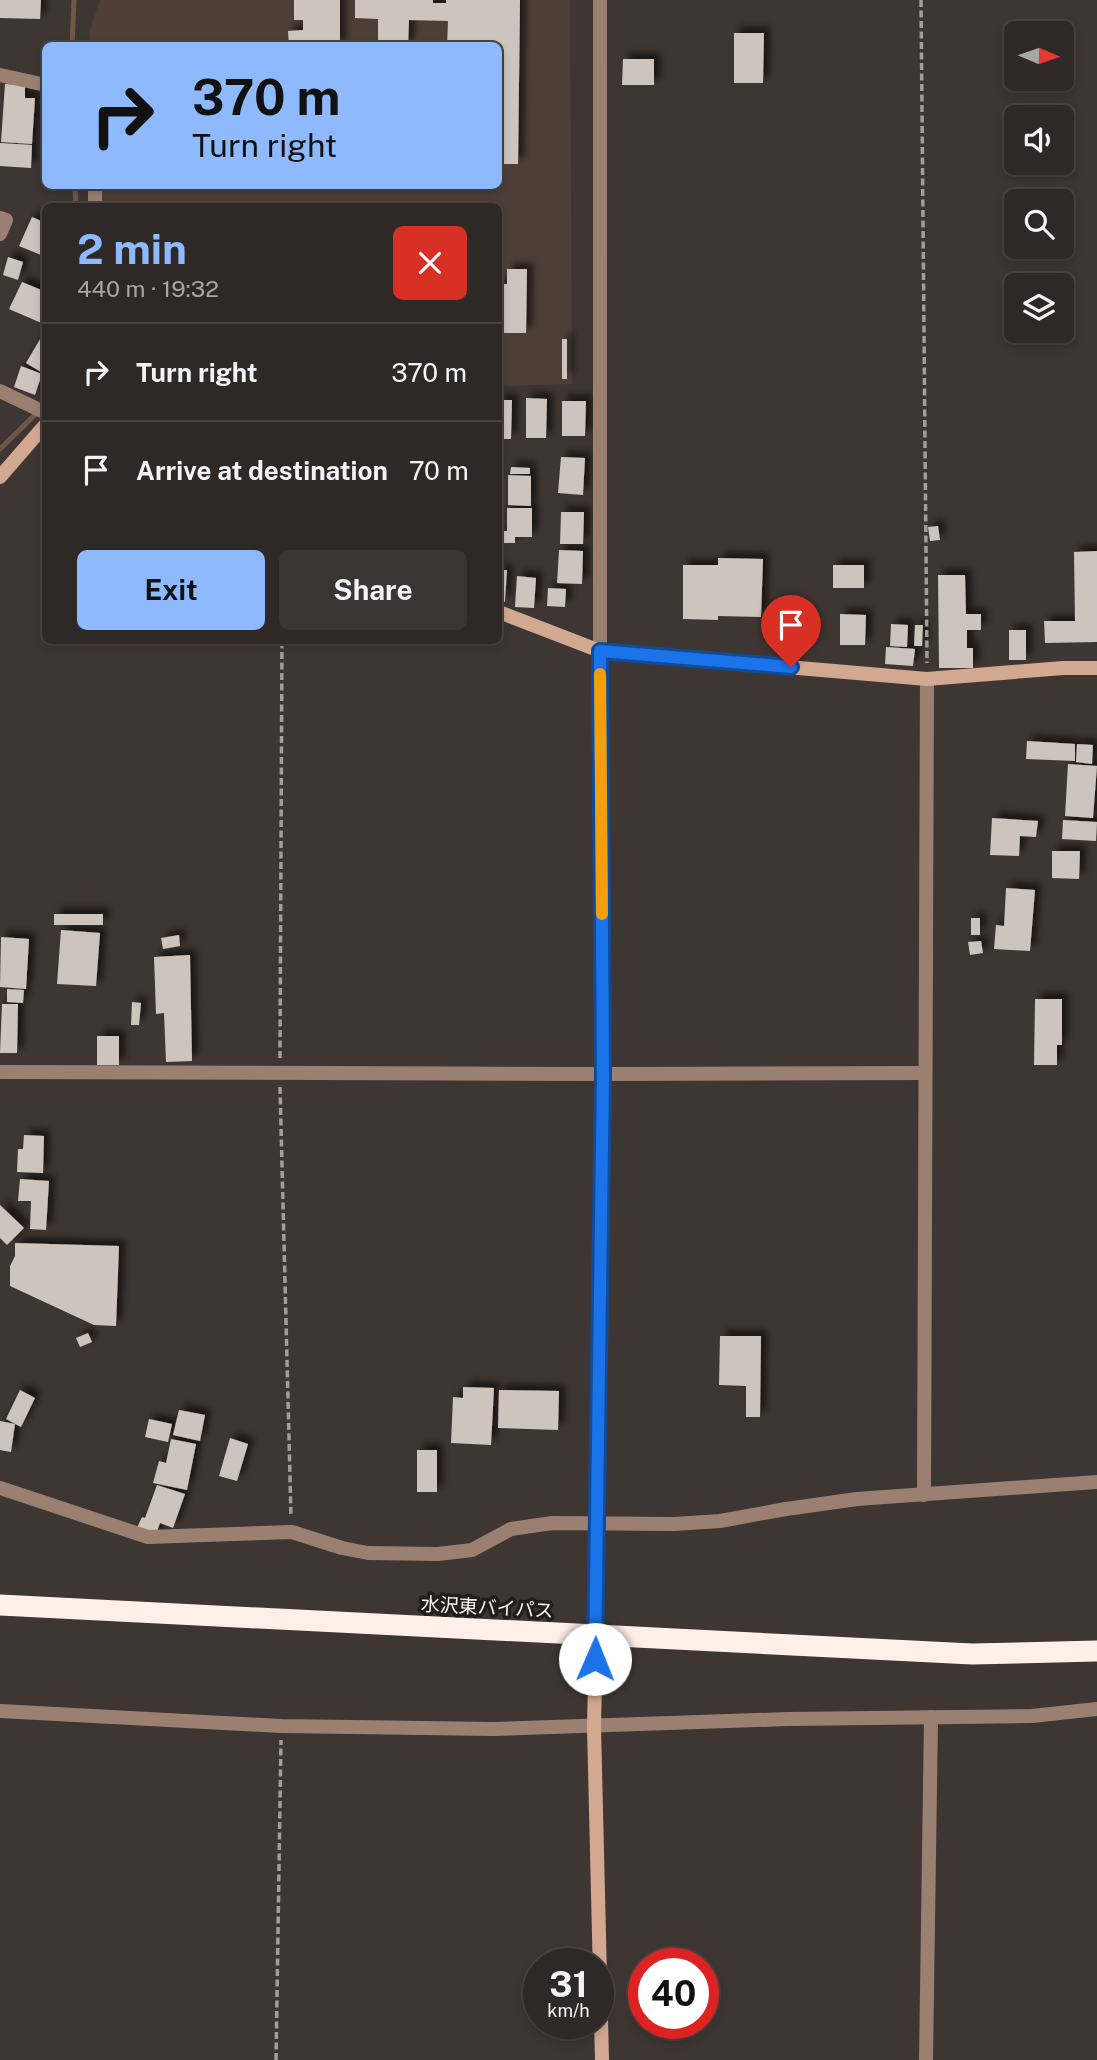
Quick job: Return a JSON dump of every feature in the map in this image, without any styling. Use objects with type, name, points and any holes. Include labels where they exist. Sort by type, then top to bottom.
[{"type":"highway","name":"水沢東バイパス","points":[[0,1605],[972,1654],[1097,1651]]},
{"type":"street","points":[[600,0],[603,1074],[594,1727],[602,2060]]},
{"type":"street","points":[[0,75],[42,84]]},
{"type":"street","points":[[0,218],[6,220],[0,234]]},
{"type":"street","points":[[0,391],[42,412]]},
{"type":"street","points":[[0,477],[42,429]]},
{"type":"street","points":[[502,613],[600,651],[927,679],[1063,668],[1097,668]]},
{"type":"street","points":[[924,1495],[927,679]]},
{"type":"street","points":[[0,1072],[925,1073]]},
{"type":"street","points":[[0,1488],[148,1538],[292,1532],[342,1548],[368,1553],[438,1555],[472,1550],[510,1529],[552,1523],[674,1524],[720,1521],[786,1508],[858,1499],[1097,1482]]},
{"type":"street","points":[[0,1711],[281,1726],[494,1729],[788,1719],[1032,1716],[1097,1709]]},
{"type":"street","points":[[926,2060],[931,1717]]},
{"type":"path","points":[[921,0],[927,679]]},
{"type":"path","points":[[282,644],[280,1073],[292,1532]]},
{"type":"path","points":[[276,2060],[281,1726]]},
{"type":"shaded area","points":[[100,0],[570,0],[572,384],[502,386],[502,203],[88,203],[89,189],[502,189],[502,42],[90,42],[90,30]]},
{"type":"building","points":[[0,0],[41,0],[40,19],[0,18]]},
{"type":"building","points":[[294,0],[340,0],[340,42],[289,42],[288,31],[303,30],[303,20],[294,20]]},
{"type":"building","points":[[355,0],[433,0],[433,3],[446,3],[446,0],[520,0],[518,164],[502,164],[502,42],[447,42],[448,21],[409,20],[408,42],[378,42],[378,19],[355,18]]},
{"type":"building","points":[[734,33],[764,33],[763,83],[734,83]]},
{"type":"building","points":[[623,59],[654,59],[654,85],[622,85]]},
{"type":"building","points":[[5,84],[25,85],[25,98],[35,98],[32,144],[1,142]]},
{"type":"building","points":[[0,143],[32,145],[31,168],[0,166]]},
{"type":"building","points":[[32,217],[42,221],[42,255],[19,246]]},
{"type":"building","points":[[8,257],[23,262],[18,280],[3,275]]},
{"type":"building","points":[[507,269],[527,269],[526,333],[502,333],[502,284],[507,284]]},
{"type":"building","points":[[22,282],[42,290],[42,323],[9,309]]},
{"type":"building","points":[[42,336],[42,373],[26,363]]},
{"type":"building","points":[[562,339],[567,339],[567,379],[562,379]]},
{"type":"building","points":[[21,366],[42,374],[35,395],[14,387]]},
{"type":"building","points":[[526,398],[547,399],[546,438],[526,438]]},
{"type":"building","points":[[502,400],[512,400],[511,439],[502,439]]},
{"type":"building","points":[[562,401],[586,401],[585,436],[562,436]]},
{"type":"building","points":[[561,457],[585,458],[583,495],[558,493]]},
{"type":"building","points":[[511,467],[530,468],[530,474],[510,474]]},
{"type":"building","points":[[508,475],[531,476],[531,506],[508,505]]},
{"type":"building","points":[[507,508],[532,508],[532,537],[515,537],[515,543],[502,543],[502,531],[507,531]]},
{"type":"building","points":[[561,512],[584,512],[583,544],[560,544]]},
{"type":"building","points":[[938,526],[940,540],[930,541],[928,527]]},
{"type":"building","points":[[559,550],[583,551],[582,584],[557,583]]},
{"type":"building","points":[[1097,551],[1097,642],[1045,643],[1044,621],[1075,621],[1074,552]]},
{"type":"building","points":[[718,558],[763,559],[761,617],[718,616],[718,620],[683,619],[683,565],[718,565]]},
{"type":"building","points":[[833,565],[864,565],[864,588],[833,588]]},
{"type":"building","points":[[502,570],[507,570],[505,602],[502,602]]},
{"type":"building","points":[[938,575],[965,575],[966,614],[981,614],[981,630],[967,630],[967,648],[973,648],[973,668],[939,668]]},
{"type":"building","points":[[517,576],[536,578],[534,608],[515,607]]},
{"type":"building","points":[[548,588],[566,589],[565,607],[547,606]]},
{"type":"building","points":[[840,614],[866,615],[865,645],[840,645]]},
{"type":"building","points":[[891,624],[908,625],[907,647],[890,646]]},
{"type":"building","points":[[915,625],[923,625],[922,646],[914,646]]},
{"type":"building","points":[[1009,630],[1026,630],[1026,660],[1009,660]]},
{"type":"building","points":[[886,647],[915,649],[913,666],[885,664]]},
{"type":"building","points":[[1027,741],[1075,744],[1075,761],[1026,759]]},
{"type":"building","points":[[1077,744],[1093,745],[1092,764],[1076,762]]},
{"type":"building","points":[[1068,764],[1097,766],[1093,818],[1065,816]]},
{"type":"building","points":[[992,818],[1038,821],[1036,837],[1020,836],[1019,856],[990,855]]},
{"type":"building","points":[[1063,820],[1097,822],[1096,841],[1062,839]]},
{"type":"building","points":[[1052,851],[1080,851],[1079,879],[1052,878]]},
{"type":"building","points":[[1006,888],[1035,890],[1030,951],[994,949],[996,925],[1004,926]]},
{"type":"building","points":[[54,914],[103,914],[103,925],[54,925]]},
{"type":"building","points":[[971,918],[980,918],[980,935],[971,935]]},
{"type":"building","points":[[61,930],[100,933],[96,986],[57,984]]},
{"type":"building","points":[[179,935],[180,946],[163,949],[161,938]]},
{"type":"building","points":[[1,937],[29,939],[26,989],[0,987]]},
{"type":"building","points":[[981,941],[983,953],[970,955],[968,942]]},
{"type":"building","points":[[190,955],[192,1061],[166,1062],[164,1013],[156,1014],[154,957]]},
{"type":"building","points":[[7,989],[24,990],[23,1003],[7,1002]]},
{"type":"building","points":[[1035,999],[1062,999],[1062,1045],[1057,1045],[1057,1065],[1034,1065]]},
{"type":"building","points":[[132,1002],[141,1003],[139,1025],[131,1025]]},
{"type":"building","points":[[2,1004],[18,1004],[17,1053],[0,1053]]},
{"type":"building","points":[[97,1036],[119,1036],[119,1065],[97,1065]]},
{"type":"building","points":[[24,1135],[44,1136],[43,1173],[17,1172],[18,1149],[23,1149]]},
{"type":"building","points":[[20,1179],[49,1181],[46,1230],[30,1229],[31,1201],[18,1201]]},
{"type":"building","points":[[0,1205],[24,1228],[7,1245],[0,1238]]},
{"type":"building","points":[[15,1243],[119,1246],[116,1326],[94,1325],[10,1286],[10,1266],[15,1256]]},
{"type":"building","points":[[88,1333],[92,1342],[80,1347],[76,1338]]},
{"type":"building","points":[[720,1336],[761,1336],[760,1417],[746,1417],[746,1386],[719,1385]]},
{"type":"building","points":[[463,1387],[494,1388],[491,1445],[451,1443],[453,1397],[463,1398]]},
{"type":"building","points":[[20,1390],[35,1398],[21,1427],[6,1419]]},
{"type":"building","points":[[499,1390],[559,1391],[558,1430],[498,1428]]},
{"type":"building","points":[[179,1410],[205,1415],[200,1441],[173,1435]]},
{"type":"building","points":[[149,1419],[172,1424],[168,1442],[145,1437]]},
{"type":"building","points":[[0,1421],[15,1424],[11,1452],[0,1450]]},
{"type":"building","points":[[230,1438],[248,1444],[237,1481],[219,1476]]},
{"type":"building","points":[[171,1439],[196,1444],[187,1490],[153,1483],[159,1461],[166,1463]]},
{"type":"building","points":[[417,1450],[437,1450],[437,1492],[417,1492]]},
{"type":"building","points":[[157,1485],[185,1494],[173,1528],[160,1523],[155,1537],[136,1530],[142,1517],[145,1518]]},
{"type":"waterway","points":[[72,42],[74,0]]},
{"type":"waterway","points":[[75,189],[76,203]]},
{"type":"waterway","points":[[0,449],[42,408]]},
{"type":"slow traffic","points":[[600,674],[602,914]]},
{"type":"route","points":[[595,1659],[603,1074],[600,651],[791,667]]}]
